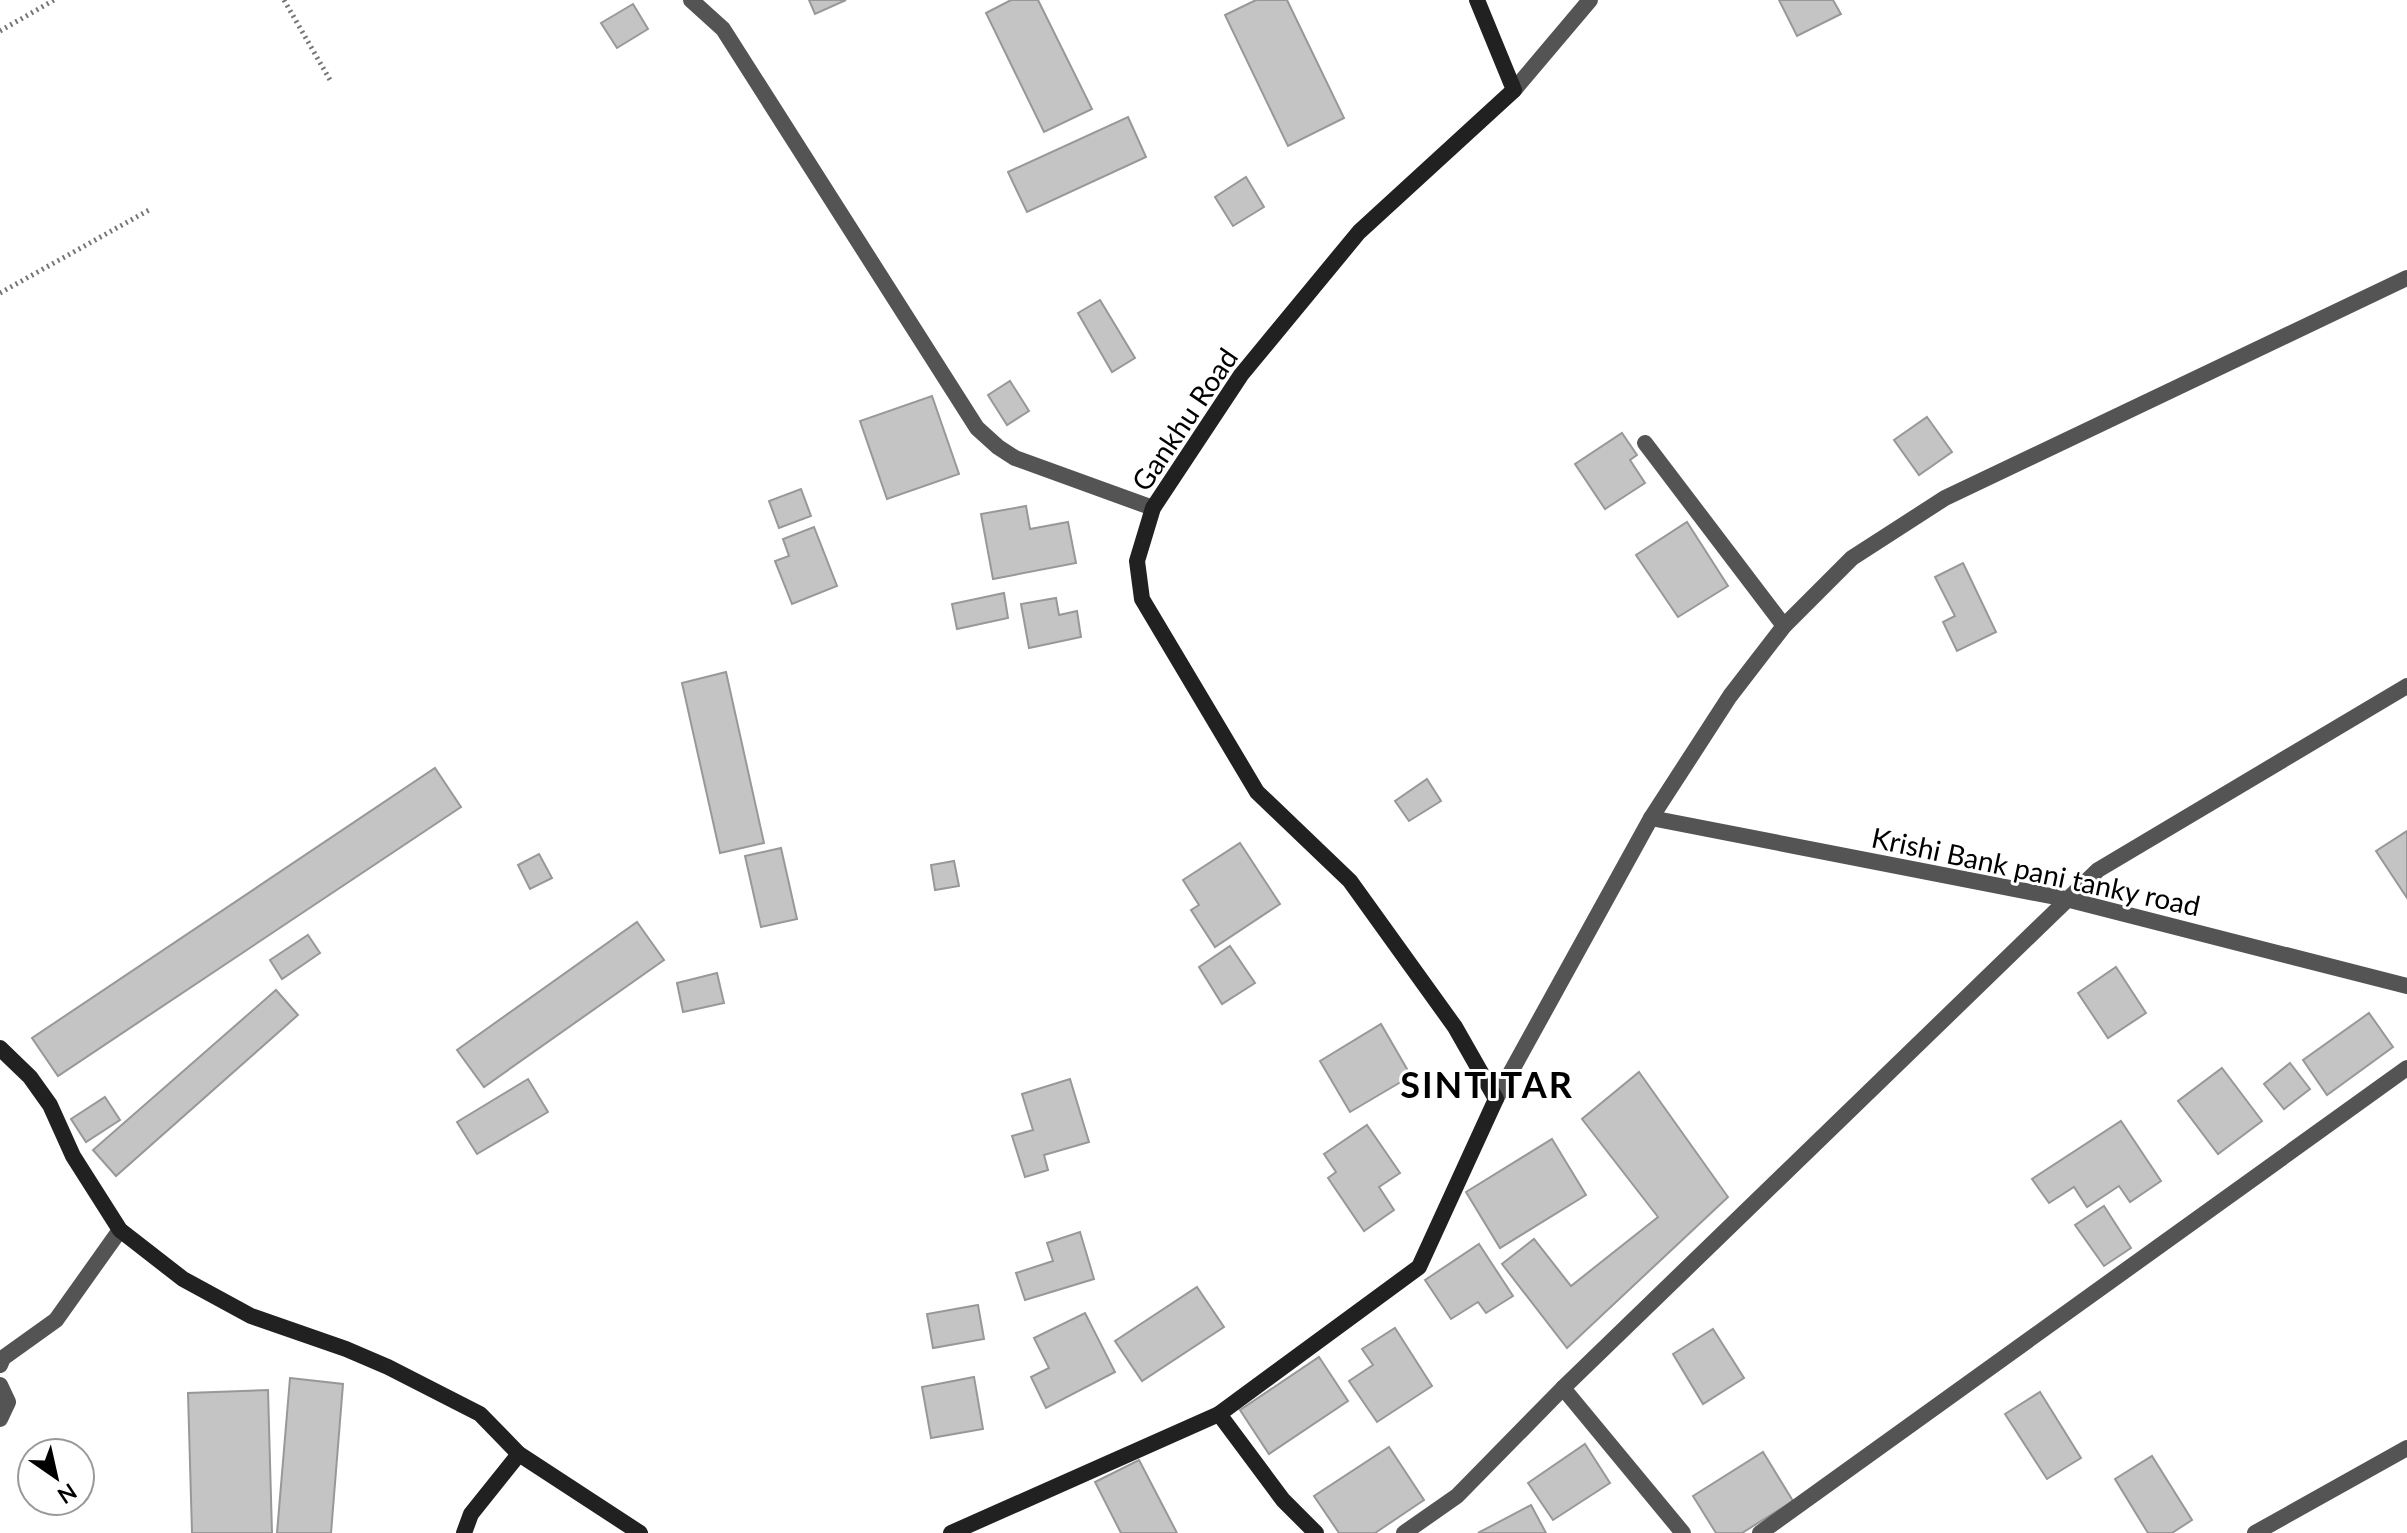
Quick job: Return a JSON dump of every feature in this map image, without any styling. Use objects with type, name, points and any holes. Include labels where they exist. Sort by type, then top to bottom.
[{"type":"main road","points":[[1477,0],[1514,90]]},
{"type":"main road","name":"Gankhu Road","points":[[1496,1099],[1455,1027],[1350,881],[1257,792],[1142,599],[1137,561],[1153,508],[1241,375],[1359,232],[1514,90]]},
{"type":"main road","points":[[0,1048],[30,1077],[50,1105],[73,1156],[120,1230],[183,1279],[251,1316],[346,1349],[480,1414],[519,1454],[640,1533]]},
{"type":"main road","points":[[951,1533],[1219,1414],[1419,1267],[1496,1099]]},
{"type":"main road","points":[[1219,1414],[1283,1500],[1316,1533]]},
{"type":"main road","points":[[464,1533],[471,1514],[519,1454]]},
{"type":"street","points":[[691,0],[723,29],[977,428],[1015,458],[1153,508]]},
{"type":"street","points":[[1514,90],[1590,0]]},
{"type":"street","points":[[1496,1099],[1651,818],[1730,696],[1784,626],[1852,558],[1945,498],[2407,278]]},
{"type":"street","points":[[1645,443],[1784,626]]},
{"type":"street","points":[[1404,1533],[1457,1496],[1563,1388],[2098,870],[2407,686]]},
{"type":"street","name":"Krishi Bank pani tanky road","points":[[1651,818],[2066,899],[2407,986]]},
{"type":"street","points":[[1760,1533],[2407,1068]]},
{"type":"street","points":[[0,1365],[3,1358],[56,1320],[120,1230]]},
{"type":"street","points":[[0,1385],[8,1402],[0,1419]]},
{"type":"street","points":[[1563,1388],[1683,1533]]},
{"type":"street","points":[[2255,1533],[2407,1448]]},
{"type":"path","points":[[0,31],[54,0]]},
{"type":"path","points":[[284,0],[330,80]]},
{"type":"path","points":[[0,293],[149,210]]},
{"type":"building","points":[[809,0],[846,0],[815,14]]},
{"type":"building","points":[[1011,0],[1038,0],[1092,109],[1044,132],[986,13]]},
{"type":"building","points":[[1256,0],[1287,0],[1344,118],[1288,146],[1225,15]]},
{"type":"building","points":[[1779,0],[1833,0],[1841,14],[1797,36]]},
{"type":"building","points":[[633,4],[648,29],[617,48],[601,23]]},
{"type":"building","points":[[1128,117],[1146,157],[1027,212],[1008,172]]},
{"type":"building","points":[[1246,177],[1264,207],[1233,226],[1215,197]]},
{"type":"building","points":[[1100,300],[1135,358],[1112,372],[1078,313]]},
{"type":"building","points":[[1010,381],[1029,411],[1007,425],[988,395]]},
{"type":"building","points":[[932,396],[959,474],[887,499],[860,421]]},
{"type":"building","points":[[1927,417],[1952,452],[1919,475],[1894,440]]},
{"type":"building","points":[[1622,433],[1637,455],[1630,460],[1645,483],[1605,509],[1575,464]]},
{"type":"building","points":[[801,489],[811,516],[779,528],[769,501]]},
{"type":"building","points":[[1026,506],[1030,529],[1068,522],[1076,563],[993,579],[981,514]]},
{"type":"building","points":[[1687,522],[1728,586],[1678,617],[1636,555]]},
{"type":"building","points":[[814,527],[837,586],[792,604],[775,561],[789,556],[783,539]]},
{"type":"building","points":[[1963,563],[1996,632],[1957,651],[1943,622],[1955,616],[1935,577]]},
{"type":"building","points":[[1004,593],[1008,618],[957,629],[952,604]]},
{"type":"building","points":[[1056,598],[1059,615],[1077,611],[1081,637],[1029,648],[1021,604]]},
{"type":"building","points":[[726,672],[764,843],[720,853],[682,683]]},
{"type":"building","points":[[435,768],[461,807],[58,1076],[32,1038]]},
{"type":"building","points":[[1427,779],[1441,801],[1409,821],[1395,801]]},
{"type":"building","points":[[2407,831],[2407,898],[2376,851]]},
{"type":"building","points":[[1240,843],[1280,904],[1215,947],[1191,910],[1199,905],[1183,880]]},
{"type":"building","points":[[781,848],[797,919],[761,927],[745,856]]},
{"type":"building","points":[[539,854],[552,878],[530,889],[518,865]]},
{"type":"building","points":[[954,861],[959,886],[935,890],[931,865]]},
{"type":"building","points":[[637,922],[664,960],[484,1087],[457,1050]]},
{"type":"building","points":[[308,935],[320,953],[282,979],[270,960]]},
{"type":"building","points":[[1230,946],[1255,983],[1222,1004],[1199,967]]},
{"type":"building","points":[[2116,967],[2146,1013],[2108,1038],[2078,993]]},
{"type":"building","points":[[717,973],[724,1003],[683,1012],[677,983]]},
{"type":"building","points":[[276,990],[298,1015],[116,1176],[93,1150]]},
{"type":"building","points":[[2369,1013],[2393,1047],[2327,1095],[2303,1060]]},
{"type":"building","points":[[1381,1024],[1411,1076],[1350,1112],[1320,1061]]},
{"type":"building","points":[[2290,1063],[2310,1089],[2284,1109],[2264,1084]]},
{"type":"building","points":[[2222,1068],[2262,1121],[2218,1154],[2178,1101]]},
{"type":"building","points":[[1639,1072],[1728,1197],[1567,1348],[1502,1264],[1534,1239],[1571,1286],[1658,1217],[1582,1119]]},
{"type":"building","points":[[528,1079],[548,1112],[477,1154],[457,1122]]},
{"type":"building","points":[[1070,1079],[1089,1142],[1044,1155],[1048,1170],[1025,1177],[1012,1136],[1033,1130],[1022,1094]]},
{"type":"building","points":[[105,1097],[120,1120],[86,1142],[71,1119]]},
{"type":"building","points":[[2121,1121],[2161,1181],[2130,1202],[2119,1186],[2087,1207],[2074,1187],[2049,1203],[2032,1179]]},
{"type":"building","points":[[1367,1125],[1400,1173],[1379,1187],[1394,1210],[1364,1231],[1328,1178],[1336,1172],[1324,1154]]},
{"type":"building","points":[[1552,1139],[1586,1195],[1500,1248],[1466,1192]]},
{"type":"building","points":[[2104,1206],[2131,1248],[2104,1266],[2075,1225]]},
{"type":"building","points":[[1080,1232],[1094,1279],[1025,1300],[1016,1273],[1053,1261],[1047,1243]]},
{"type":"building","points":[[1479,1244],[1513,1296],[1486,1313],[1478,1302],[1451,1319],[1425,1280]]},
{"type":"building","points":[[1197,1287],[1224,1327],[1142,1381],[1115,1341]]},
{"type":"building","points":[[978,1305],[984,1339],[933,1348],[927,1314]]},
{"type":"building","points":[[1085,1313],[1115,1372],[1046,1408],[1031,1377],[1049,1368],[1034,1338]]},
{"type":"building","points":[[1395,1328],[1432,1386],[1377,1422],[1349,1381],[1373,1365],[1362,1349]]},
{"type":"building","points":[[1713,1329],[1744,1378],[1703,1404],[1673,1354]]},
{"type":"building","points":[[1319,1357],[1348,1401],[1269,1454],[1240,1410]]},
{"type":"building","points":[[974,1377],[983,1429],[931,1438],[922,1387]]},
{"type":"building","points":[[290,1378],[343,1384],[331,1533],[277,1533]]},
{"type":"building","points":[[268,1390],[272,1533],[192,1533],[188,1393]]},
{"type":"building","points":[[2040,1392],[2081,1458],[2047,1479],[2005,1414]]},
{"type":"building","points":[[1585,1444],[1610,1483],[1553,1520],[1528,1483]]},
{"type":"building","points":[[1389,1447],[1424,1500],[1375,1533],[1339,1533],[1314,1496]]},
{"type":"building","points":[[1763,1452],[1793,1501],[1742,1533],[1716,1533],[1693,1496]]},
{"type":"building","points":[[2152,1456],[2192,1520],[2172,1533],[2148,1533],[2115,1479]]},
{"type":"building","points":[[1139,1460],[1177,1533],[1121,1533],[1095,1482]]},
{"type":"building","points":[[1531,1505],[1546,1533],[1478,1533]]},
{"type":"district","name":"SINTITAR","points":[[1487,1084]]}]
